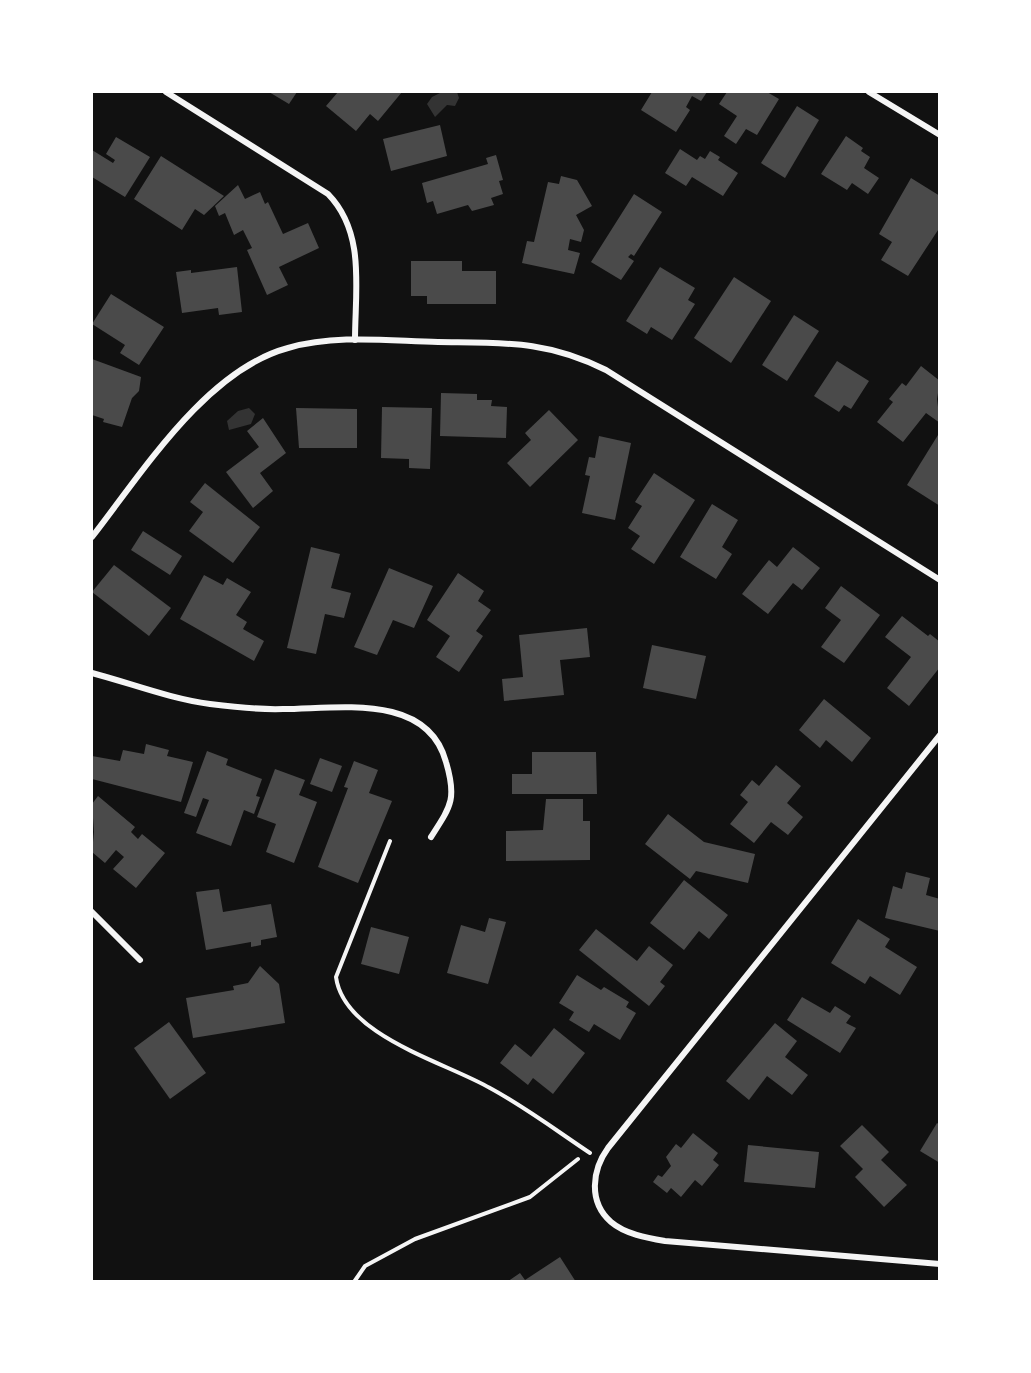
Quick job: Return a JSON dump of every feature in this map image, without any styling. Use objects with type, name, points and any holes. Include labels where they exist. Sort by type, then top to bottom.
[{"type":"street","points":[[166,92],[328,194],[339,205],[349,222],[354,239],[355,340]]},
{"type":"street","points":[[869,92],[939,135]]},
{"type":"street","points":[[92,537],[172,435],[212,391],[255,362],[288,348],[355,340],[526,343],[580,357],[606,370],[939,579]]},
{"type":"street","points":[[92,673],[208,704],[280,709],[369,706],[393,710],[414,721],[431,735],[444,754],[452,782],[450,807],[431,837]]},
{"type":"street","points":[[939,735],[608,1148],[595,1170],[594,1183],[598,1203],[611,1222],[638,1236],[665,1241],[939,1264]]},
{"type":"street","points":[[92,912],[140,960]]},
{"type":"path","points":[[390,841],[336,977],[338,992],[349,1006],[379,1034],[397,1045],[493,1089],[583,1149]]},
{"type":"path","points":[[354,1281],[364,1266],[415,1239],[530,1197],[578,1160]]},
{"type":"shaded area","points":[[442,92],[457,92],[459,98],[455,106],[447,105],[435,117],[427,104],[432,97]]},
{"type":"shaded area","points":[[249,408],[255,414],[251,424],[229,430],[227,421],[238,411]]},
{"type":"building","points":[[269,92],[297,92],[289,104]]},
{"type":"building","points":[[338,92],[402,92],[378,121],[370,114],[356,131],[326,106]]},
{"type":"building","points":[[652,92],[707,92],[701,101],[692,96],[686,107],[690,110],[676,132],[641,110]]},
{"type":"building","points":[[727,92],[767,92],[779,99],[757,135],[746,129],[736,144],[724,136],[737,116],[719,104]]},
{"type":"building","points":[[797,106],[819,120],[785,178],[761,163]]},
{"type":"building","points":[[440,125],[447,156],[391,171],[383,139]]},
{"type":"building","points":[[846,136],[863,148],[861,151],[870,157],[864,168],[879,178],[868,194],[852,183],[847,190],[821,174]]},
{"type":"building","points":[[116,137],[150,157],[125,197],[92,177],[92,150],[113,163],[115,160],[106,154]]},
{"type":"building","points":[[680,149],[697,160],[700,156],[705,159],[710,151],[720,157],[718,160],[738,173],[723,196],[692,177],[686,186],[665,173]]},
{"type":"building","points":[[496,155],[503,180],[499,181],[503,194],[491,198],[494,205],[472,211],[468,205],[437,214],[433,201],[427,203],[422,183],[488,164],[486,158]]},
{"type":"building","points":[[161,156],[224,196],[204,215],[195,209],[182,230],[134,199]]},
{"type":"building","points":[[561,176],[577,180],[592,206],[576,215],[584,230],[581,242],[570,239],[568,250],[580,253],[574,274],[522,263],[527,241],[534,242],[548,182],[559,184]]},
{"type":"building","points":[[911,178],[940,196],[940,227],[908,276],[881,260],[892,242],[879,234]]},
{"type":"building","points":[[238,185],[245,199],[260,192],[265,204],[268,202],[283,234],[308,223],[319,248],[279,267],[288,285],[267,295],[247,250],[252,248],[243,230],[234,235],[225,213],[219,216],[215,206]]},
{"type":"building","points":[[634,194],[662,212],[634,256],[631,254],[628,257],[634,261],[621,280],[591,262]]},
{"type":"building","points":[[411,261],[462,261],[462,271],[496,271],[496,304],[427,304],[427,296],[411,296]]},
{"type":"building","points":[[237,267],[242,312],[219,315],[218,308],[182,313],[176,272],[191,270],[191,273]]},
{"type":"building","points":[[660,267],[695,288],[688,300],[695,304],[672,340],[651,327],[647,334],[626,321]]},
{"type":"building","points":[[734,277],[771,301],[731,363],[694,338]]},
{"type":"building","points":[[111,294],[164,327],[139,365],[120,353],[125,345],[92,324]]},
{"type":"building","points":[[794,315],[819,331],[787,381],[762,365]]},
{"type":"building","points":[[92,359],[141,377],[139,391],[132,398],[122,427],[103,422],[104,419],[92,415]]},
{"type":"building","points":[[837,361],[869,381],[851,409],[844,405],[839,412],[814,396]]},
{"type":"building","points":[[921,366],[940,381],[937,399],[940,423],[926,413],[903,442],[877,422],[893,402],[889,399],[902,383],[906,386]]},
{"type":"building","points":[[441,393],[477,394],[477,400],[492,400],[491,406],[507,407],[506,438],[440,436]]},
{"type":"building","points":[[382,407],[432,408],[430,469],[409,468],[409,459],[381,458]]},
{"type":"building","points":[[296,408],[357,409],[357,448],[299,448]]},
{"type":"building","points":[[549,410],[578,440],[530,487],[507,463],[531,440],[525,433]]},
{"type":"building","points":[[263,418],[286,453],[260,473],[273,491],[253,508],[226,472],[259,447],[247,431]]},
{"type":"building","points":[[938,435],[940,436],[940,506],[907,485]]},
{"type":"building","points":[[599,436],[631,443],[615,520],[582,513],[590,476],[585,475],[589,457],[595,458]]},
{"type":"building","points":[[654,473],[695,500],[654,564],[631,549],[640,536],[628,528],[642,506],[635,502]]},
{"type":"building","points":[[205,483],[260,527],[233,563],[189,531],[203,512],[190,502]]},
{"type":"building","points":[[712,504],[738,520],[722,547],[732,554],[716,579],[680,557]]},
{"type":"building","points":[[143,531],[182,556],[170,575],[131,550]]},
{"type":"building","points":[[311,547],[340,554],[331,588],[351,593],[344,618],[325,614],[316,654],[287,648]]},
{"type":"building","points":[[793,547],[820,568],[802,590],[793,583],[768,614],[742,594],[769,560],[777,567]]},
{"type":"building","points":[[114,565],[171,608],[149,636],[92,592]]},
{"type":"building","points":[[389,568],[433,586],[414,628],[393,620],[377,655],[354,647]]},
{"type":"building","points":[[458,573],[484,591],[478,601],[491,610],[476,631],[483,636],[459,672],[436,657],[450,636],[427,620]]},
{"type":"building","points":[[204,575],[223,585],[227,578],[251,592],[236,615],[247,622],[243,629],[264,641],[254,661],[180,619]]},
{"type":"building","points":[[841,586],[880,615],[844,663],[821,647],[841,620],[825,608]]},
{"type":"building","points":[[902,616],[928,636],[930,634],[940,642],[940,667],[909,706],[887,688],[911,657],[885,637]]},
{"type":"building","points":[[587,628],[590,657],[560,660],[564,695],[504,701],[502,679],[523,677],[519,635]]},
{"type":"building","points":[[652,645],[706,656],[696,699],[643,688]]},
{"type":"building","points":[[824,699],[871,738],[852,762],[826,740],[820,748],[799,730]]},
{"type":"building","points":[[146,744],[169,750],[167,756],[193,762],[181,802],[92,779],[92,756],[120,761],[123,750],[144,754]]},
{"type":"building","points":[[207,751],[228,759],[226,765],[262,779],[256,796],[260,797],[254,814],[244,810],[231,846],[196,833],[209,800],[203,798],[196,817],[184,813]]},
{"type":"building","points":[[532,752],[596,752],[597,794],[512,794],[512,774],[532,774]]},
{"type":"building","points":[[320,758],[342,766],[332,792],[310,784]]},
{"type":"building","points":[[354,761],[378,770],[369,793],[392,801],[358,883],[318,867],[348,788],[344,787]]},
{"type":"building","points":[[776,765],[801,786],[787,803],[803,817],[788,835],[771,822],[754,843],[730,824],[748,802],[740,795],[752,780],[759,786]]},
{"type":"building","points":[[275,769],[305,780],[299,795],[317,802],[294,863],[266,852],[276,824],[257,817]]},
{"type":"building","points":[[98,796],[135,827],[131,832],[138,839],[142,834],[165,853],[136,888],[113,869],[124,857],[116,850],[105,863],[92,852],[94,832],[92,804]]},
{"type":"building","points":[[546,799],[583,799],[583,821],[590,821],[590,860],[506,861],[506,831],[543,830]]},
{"type":"building","points":[[668,814],[704,842],[755,854],[748,883],[696,871],[690,879],[645,844]]},
{"type":"building","points":[[906,872],[930,878],[926,895],[940,899],[940,931],[885,918],[893,886],[902,889]]},
{"type":"building","points":[[684,880],[728,915],[709,939],[699,931],[684,950],[650,923]]},
{"type":"building","points":[[219,889],[223,912],[271,904],[277,937],[261,940],[261,945],[251,947],[251,942],[206,950],[196,892]]},
{"type":"building","points":[[489,918],[506,922],[488,984],[447,973],[461,925],[485,932]]},
{"type":"building","points":[[858,919],[890,939],[885,947],[917,967],[900,995],[870,976],[865,984],[831,963]]},
{"type":"building","points":[[371,927],[409,937],[399,974],[361,964]]},
{"type":"building","points":[[596,929],[637,961],[649,946],[673,965],[660,982],[665,986],[649,1006],[579,950]]},
{"type":"building","points":[[260,966],[279,984],[285,1023],[193,1038],[186,998],[234,990],[233,986],[248,983]]},
{"type":"building","points":[[577,975],[601,990],[604,987],[629,1002],[626,1007],[636,1013],[620,1040],[594,1024],[589,1032],[569,1020],[574,1012],[559,1003]]},
{"type":"building","points":[[802,997],[830,1013],[835,1006],[851,1016],[846,1023],[856,1028],[840,1053],[787,1020]]},
{"type":"building","points":[[169,1022],[206,1073],[170,1099],[134,1048]]},
{"type":"building","points":[[775,1023],[797,1041],[785,1057],[808,1075],[792,1095],[767,1076],[749,1100],[726,1081]]},
{"type":"building","points":[[554,1028],[585,1053],[553,1094],[533,1078],[528,1085],[500,1063],[515,1044],[531,1057]]},
{"type":"building","points":[[937,1123],[940,1125],[940,1163],[920,1151]]},
{"type":"building","points":[[862,1125],[889,1152],[881,1160],[907,1185],[884,1207],[855,1177],[863,1169],[840,1146]]},
{"type":"building","points":[[693,1133],[718,1153],[713,1160],[719,1165],[702,1186],[695,1180],[681,1197],[671,1188],[667,1193],[653,1182],[658,1175],[662,1177],[671,1166],[666,1157],[676,1144],[681,1148]]},
{"type":"building","points":[[748,1145],[819,1152],[815,1188],[744,1182]]},
{"type":"building","points":[[560,1257],[576,1282],[507,1282],[520,1273],[525,1280]]}]
